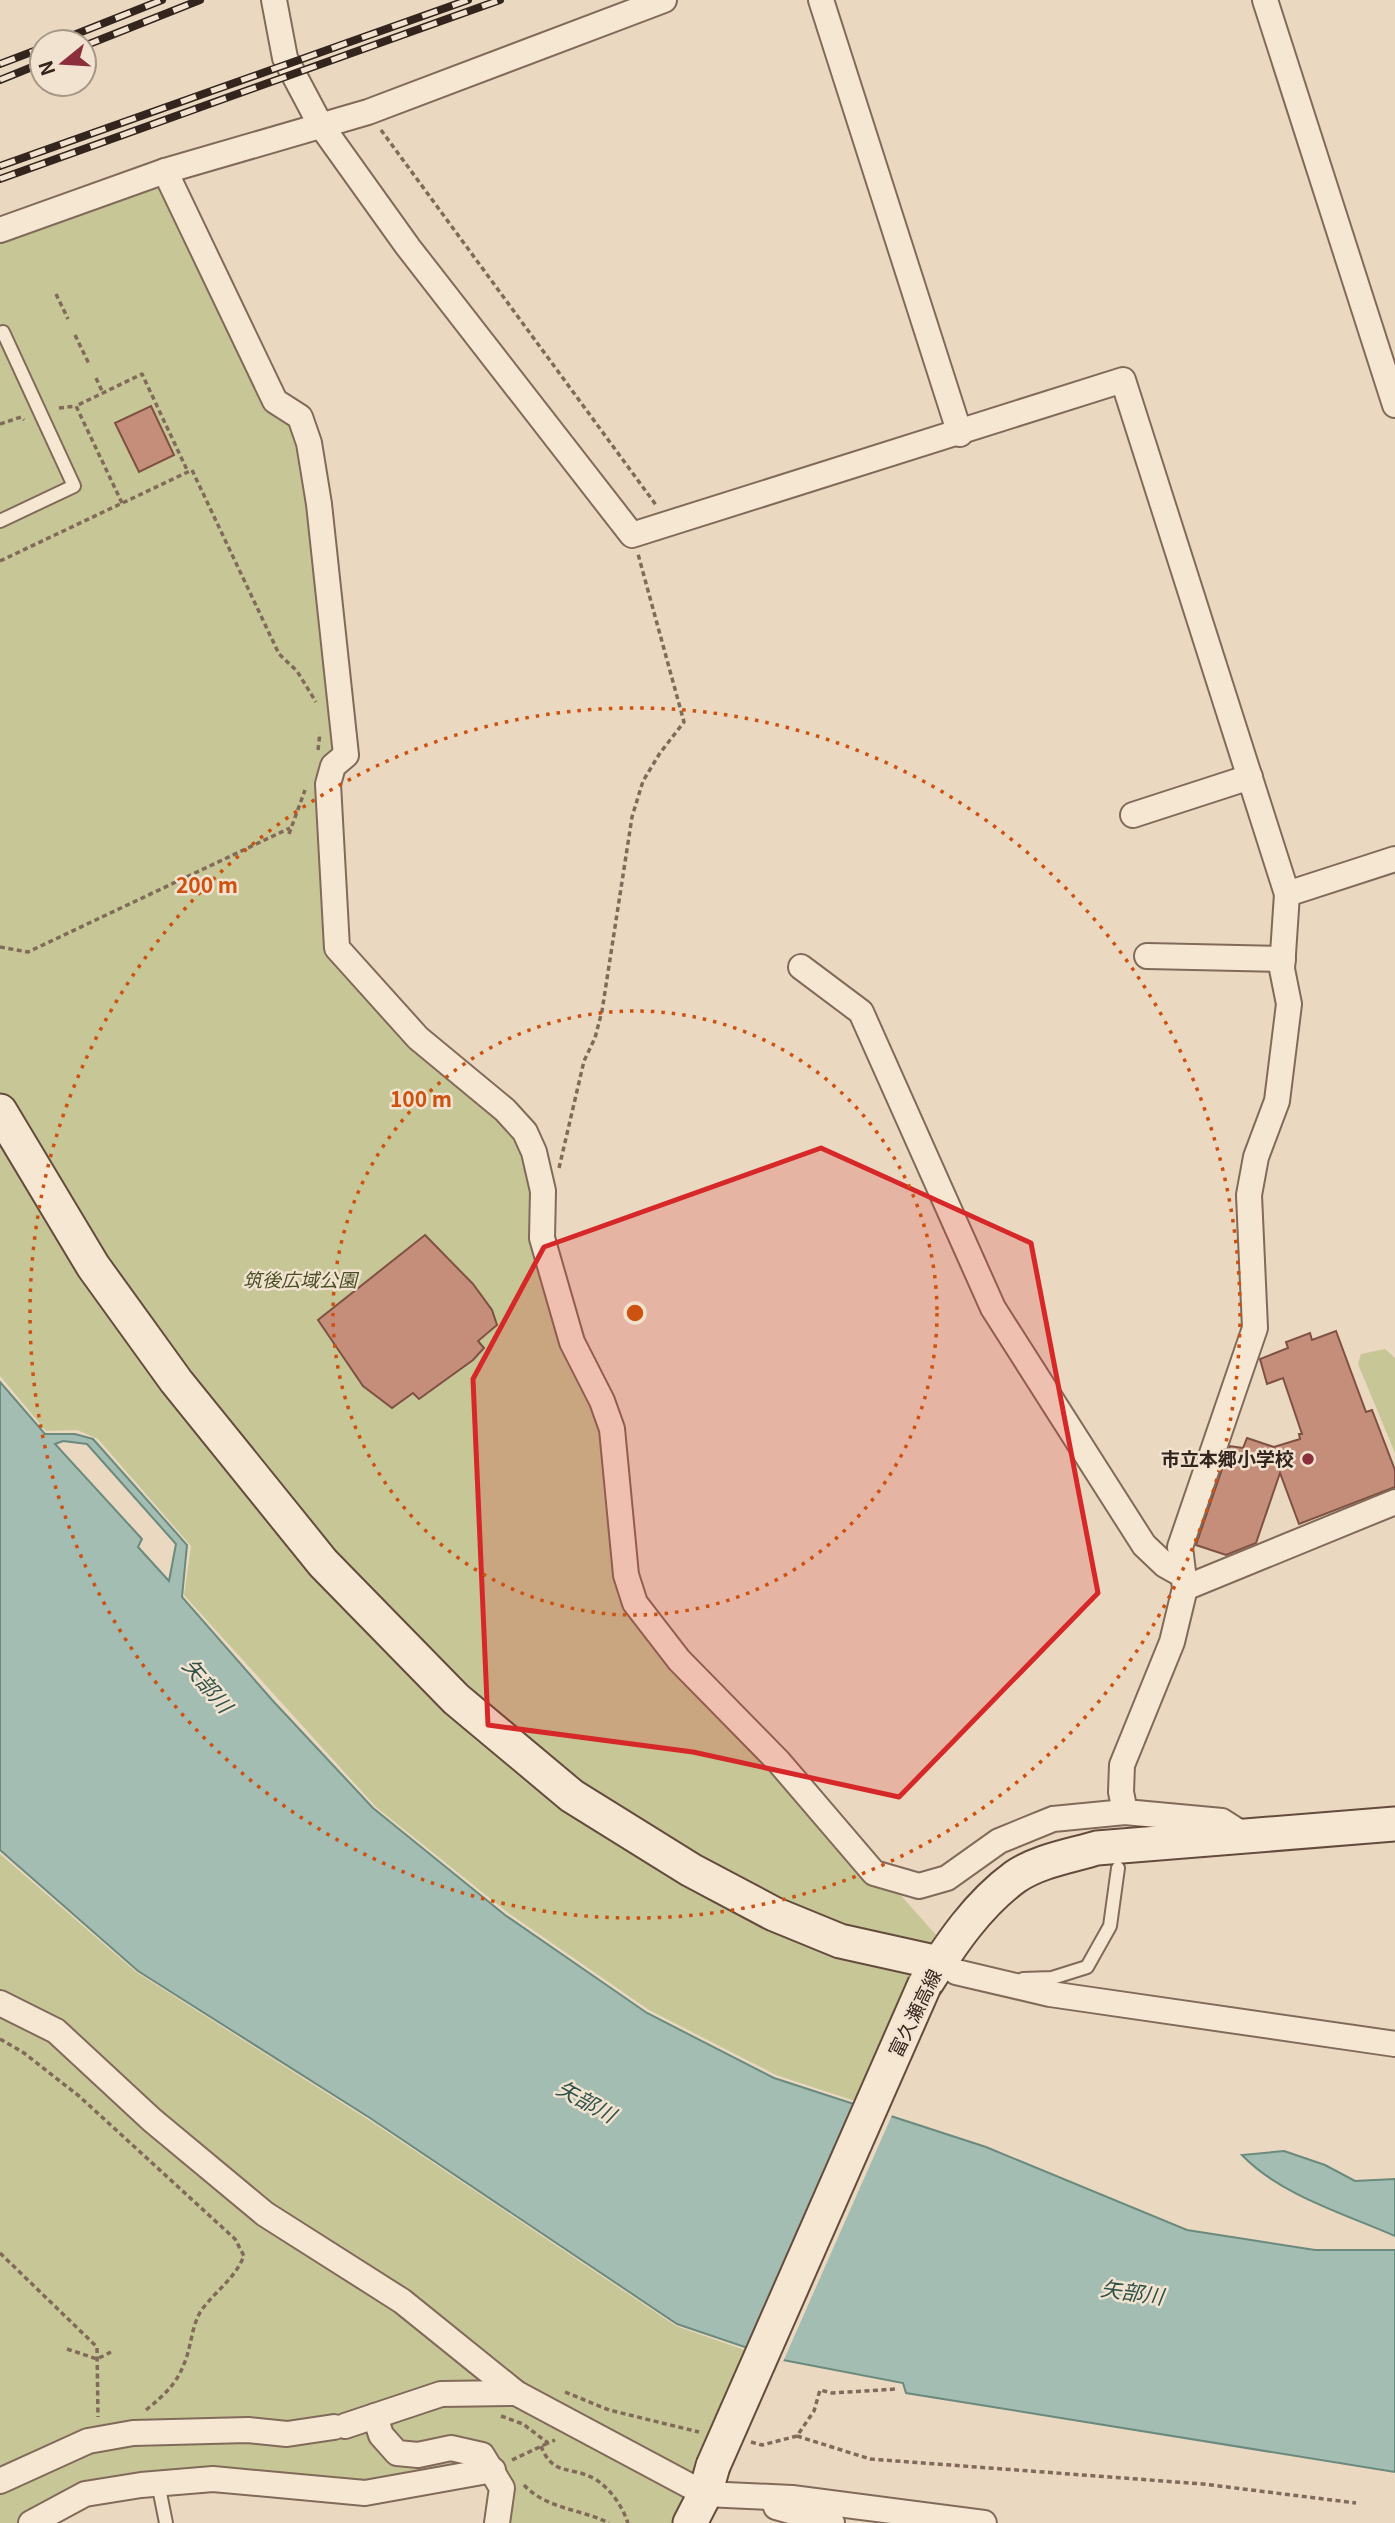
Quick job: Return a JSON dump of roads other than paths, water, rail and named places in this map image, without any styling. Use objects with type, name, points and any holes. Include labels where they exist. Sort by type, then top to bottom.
[{"type":"street","points":[[274,0],[285,58],[324,123],[408,247],[632,535],[960,434],[1123,380],[1287,894],[1283,959],[1289,1004],[1277,1101],[1256,1157],[1249,1195],[1255,1328],[1180,1547],[1183,1581],[1172,1642],[1122,1765],[1121,1791],[1125,1818]]},
{"type":"street","points":[[0,230],[165,171],[363,113],[664,0]]},
{"type":"street","points":[[821,0],[960,434]]},
{"type":"street","points":[[1265,0],[1395,405]]},
{"type":"street","points":[[165,171],[275,401],[300,417],[309,443],[319,504],[346,755],[333,766],[328,784],[337,948],[418,1038],[453,1071],[505,1110],[525,1132],[534,1152],[543,1191],[542,1238],[572,1342],[602,1401],[612,1429],[621,1542],[635,1603],[679,1660],[779,1762],[874,1873],[919,1886],[947,1878],[999,1841],[1053,1819],[1222,1821],[1244,1835]]},
{"type":"street","points":[[1133,816],[1250,777]]},
{"type":"street","points":[[1287,894],[1395,859]]},
{"type":"street","points":[[1147,956],[1283,959]]},
{"type":"street","points":[[801,967],[861,1012],[993,1308],[1144,1545],[1183,1581]]},
{"type":"street","points":[[0,1111],[93,1266],[176,1381],[323,1563],[456,1699],[572,1796],[691,1870],[774,1914],[840,1941],[940,1973],[988,1980],[1050,1994],[1395,2044]]},
{"type":"street","points":[[1183,1581],[1395,1502]]},
{"type":"street","name":"富久瀬高線","points":[[690,2523],[709,2465],[955,1939],[989,1900],[1016,1877],[1035,1867],[1097,1848],[1395,1825]]},
{"type":"street","points":[[0,2003],[56,2031],[152,2120],[265,2214],[402,2301],[516,2393],[709,2465],[745,2498],[832,2523]]},
{"type":"street","points":[[0,2481],[88,2441],[133,2433],[248,2430],[287,2434],[340,2427],[441,2394],[516,2393]]},
{"type":"street","points":[[375,2416],[381,2435],[397,2453],[418,2455],[451,2448],[482,2455],[502,2469]]},
{"type":"street","points":[[31,2523],[85,2494],[158,2483],[213,2479],[365,2493],[502,2469]]},
{"type":"street","points":[[497,2523],[502,2469]]},
{"type":"street","points":[[745,2498],[792,2498],[984,2523]]},
{"type":"lane","points":[[0,521],[75,486],[3,332]]},
{"type":"lane","points":[[988,1980],[1052,1978],[1087,1967],[1110,1926],[1118,1868]]},
{"type":"lane","points":[[158,2483],[166,2523]]},
{"type":"water","name":"矢部川","points":[[0,1382],[45,1434],[75,1434],[93,1439],[187,1545],[182,1597],[273,1701],[373,1808],[505,1915],[647,2013],[774,2078],[986,2147],[1187,2230],[1315,2250],[1395,2250],[1395,2472],[906,2393],[903,2383],[783,2360],[677,2324],[370,2118],[138,1971],[0,1850]],"holes":[[[63,1441],[87,1444],[176,1544],[169,1581],[138,1547],[142,1539],[55,1444]]]},
{"type":"water","points":[[1284,2151],[1325,2165],[1355,2181],[1395,2179],[1395,2236],[1294,2192],[1257,2169],[1242,2155]]},
{"type":"railway","points":[[91,28],[162,0]]},
{"type":"railway","points":[[98,40],[200,0]]},
{"type":"railway","points":[[0,166],[468,0]]},
{"type":"railway","points":[[0,179],[500,0]]},
{"type":"railway","points":[[0,64],[28,53]]},
{"type":"railway","points":[[0,80],[28,69]]},
{"type":"place","name":"市立本郷小学校","points":[[1308,1459]]},
{"type":"park label","name":"筑後広域公園","points":[[300,1280]]}]
